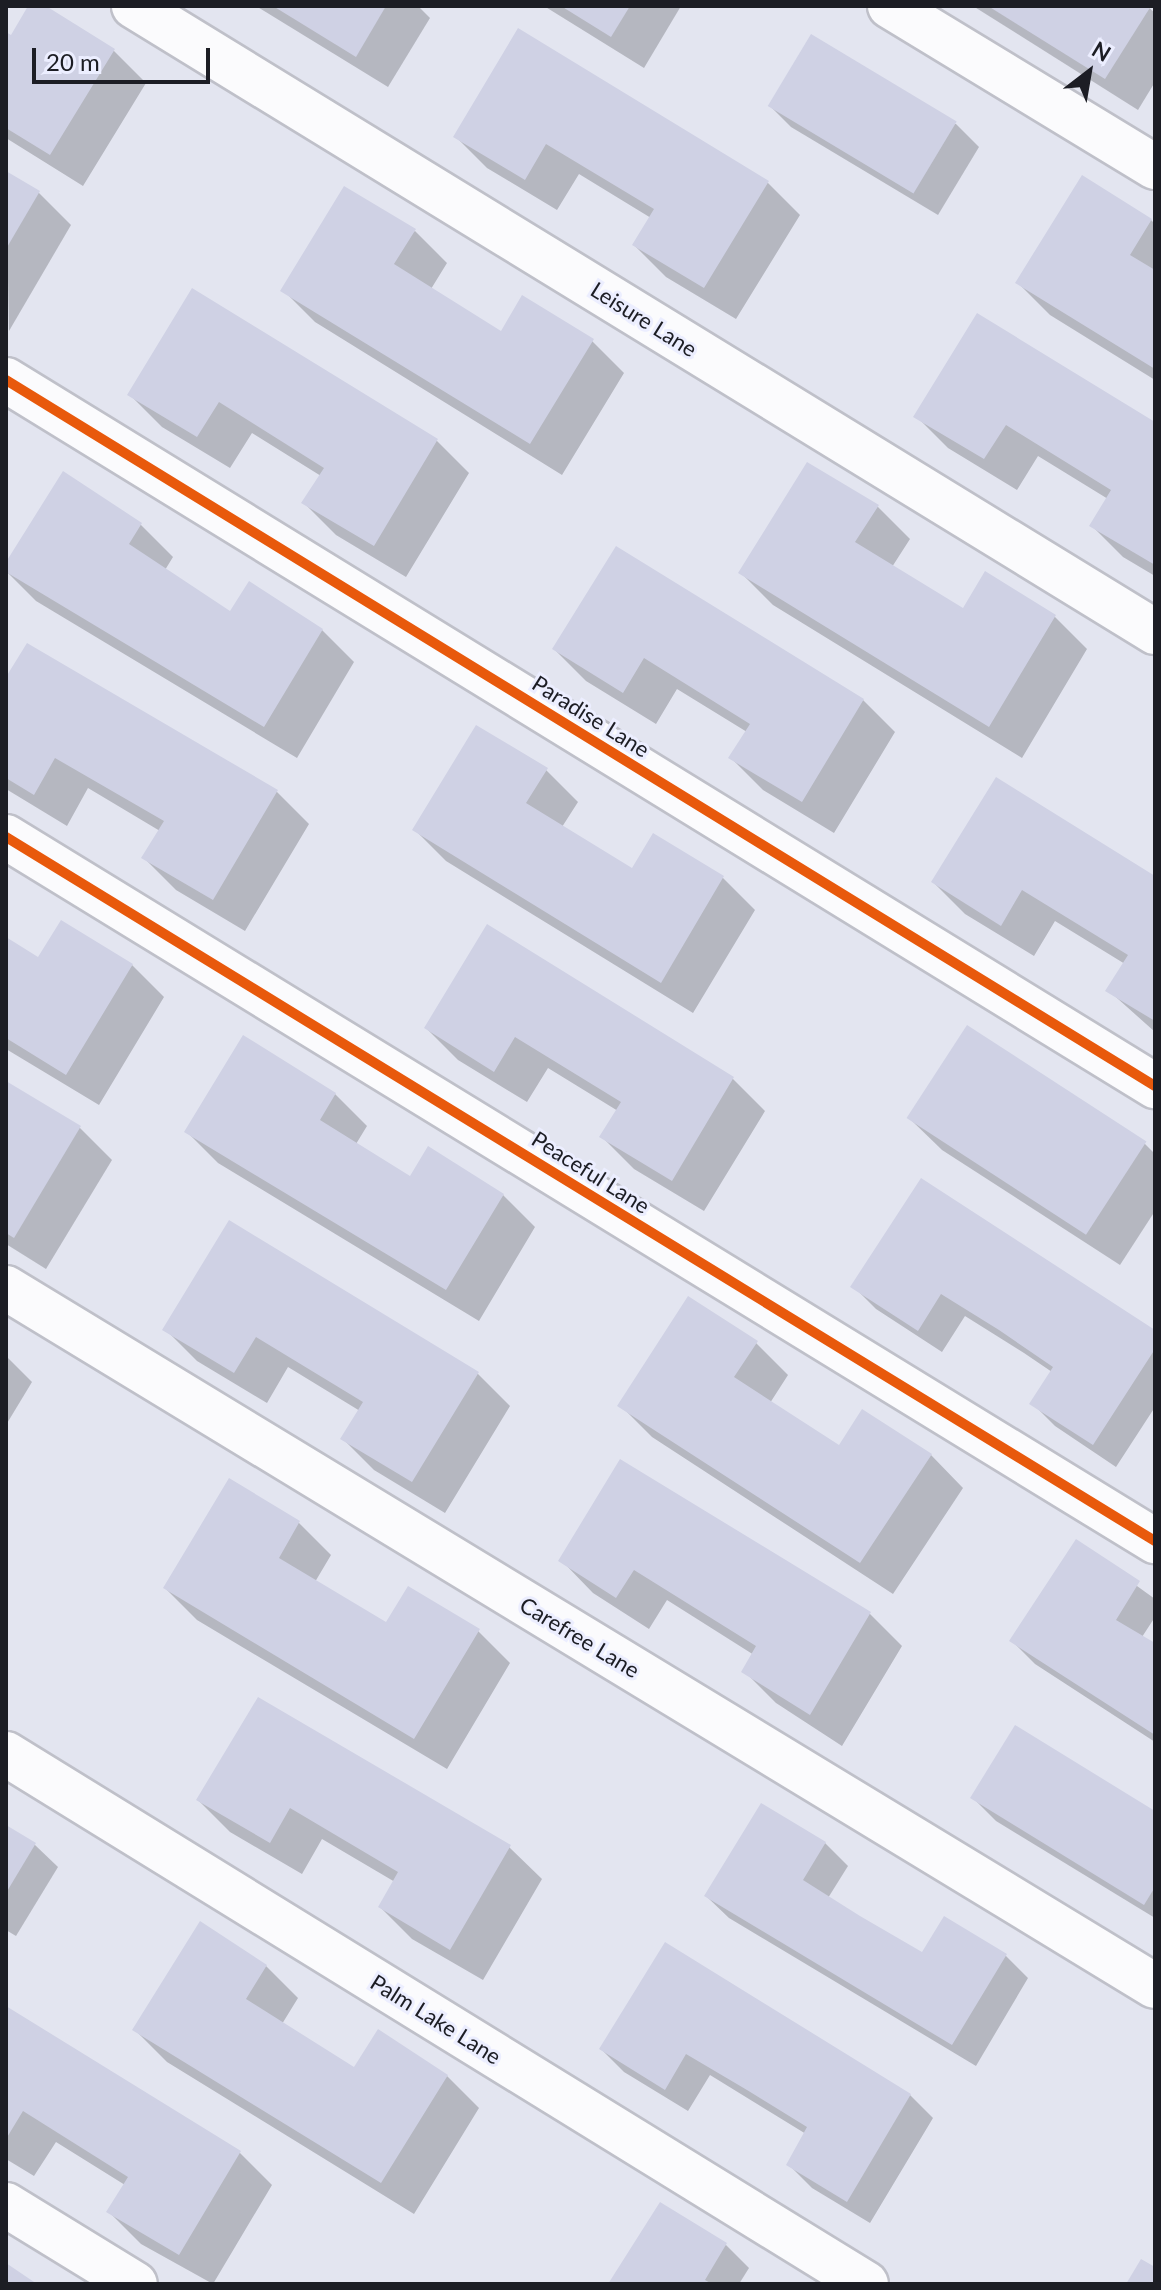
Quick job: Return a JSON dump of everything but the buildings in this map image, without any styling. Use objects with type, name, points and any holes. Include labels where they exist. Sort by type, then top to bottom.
[{"type":"street","name":"Leisure Lane","points":[[134,6],[1155,632]]},
{"type":"street","points":[[890,6],[1155,167]]},
{"type":"street","name":"Paradise Lane","points":[[6,380],[1155,1086]]},
{"type":"street","name":"Peaceful Lane","points":[[6,837],[1155,1541]]},
{"type":"street","name":"Carefree Lane","points":[[6,1288],[1155,1986]]},
{"type":"street","name":"Palm Lake Lane","points":[[6,1754],[866,2284]]},
{"type":"street","points":[[6,2205],[135,2284]]},
{"type":"cycle path","points":[[6,380],[1155,1086]]},
{"type":"cycle path","points":[[6,837],[1155,1541]]}]
